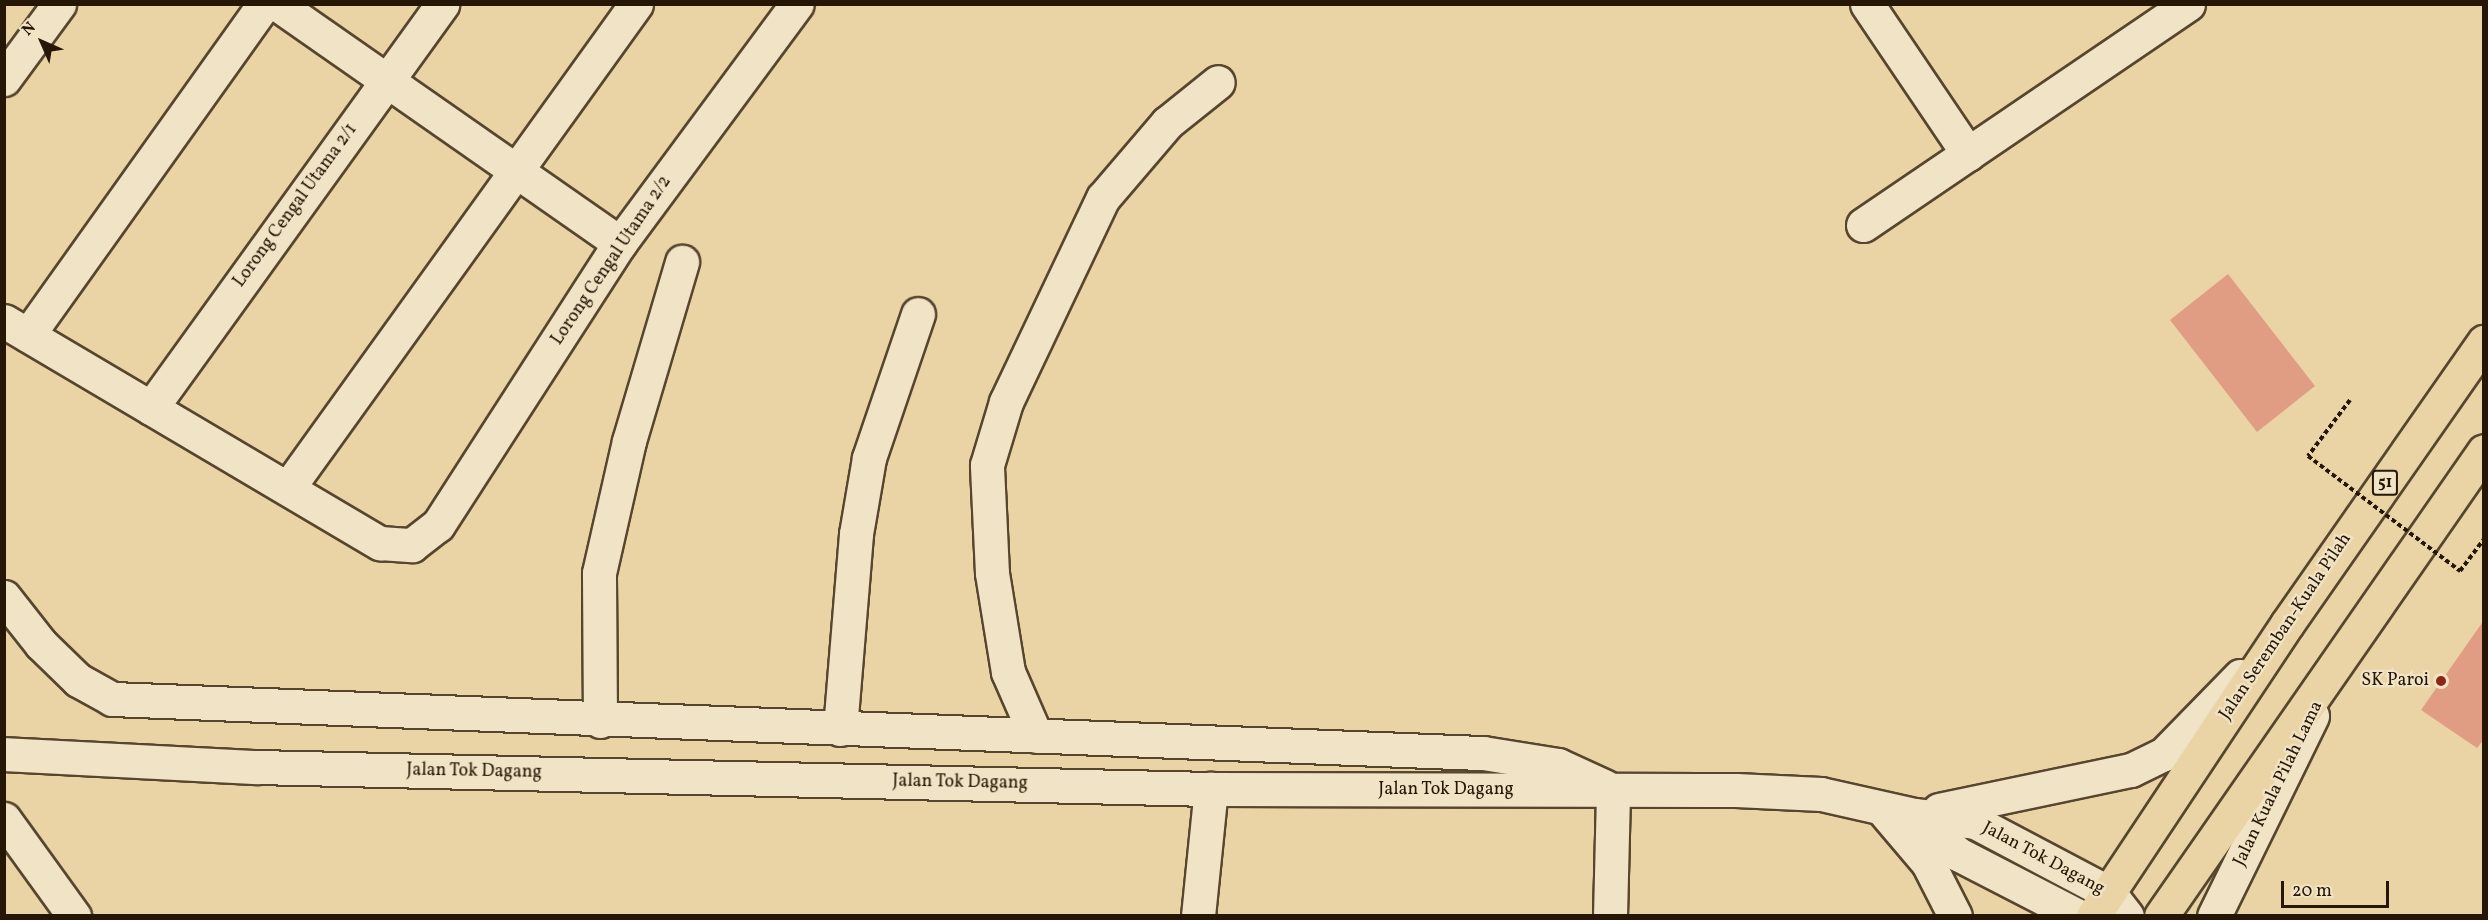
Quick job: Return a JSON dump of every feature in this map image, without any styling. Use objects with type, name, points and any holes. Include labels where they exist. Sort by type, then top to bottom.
[{"type":"highway","name":"Jalan Seremban-Kuala Pilah","points":[[2110,908],[2287,624],[2484,342]]},
{"type":"highway","points":[[2161,915],[2484,451]]},
{"type":"street","points":[[4,79],[59,4]]},
{"type":"street","points":[[16,328],[264,4]]},
{"type":"street","points":[[277,4],[620,243]]},
{"type":"street","name":"Lorong Cengal Utama 2/1","points":[[151,408],[442,4]]},
{"type":"street","points":[[288,488],[636,4]]},
{"type":"street","name":"Lorong Cengal Utama 2/2","points":[[16,328],[380,543],[412,545],[438,525],[620,243],[797,4]]},
{"type":"street","points":[[1867,4],[1968,154]]},
{"type":"street","points":[[1863,225],[2188,4]]},
{"type":"street","points":[[1036,736],[1008,672],[992,573],[987,465],[1006,402],[1103,198],[1167,123],[1218,82]]},
{"type":"street","points":[[600,721],[599,573],[629,441],[682,262]]},
{"type":"street","points":[[840,729],[856,534],[868,458],[918,314]]},
{"type":"street","points":[[4,597],[41,644],[78,680],[112,699],[600,721],[1483,753],[1558,765],[1613,791],[1610,915]]},
{"type":"street","points":[[1914,815],[2131,770],[2164,754],[2199,723],[2287,624]]},
{"type":"street","name":"Jalan Kuala Pilah Lama","points":[[2214,915],[2343,652]]},
{"type":"street","name":"Jalan Tok Dagang","points":[[4,754],[244,767],[1211,789],[1821,794],[1914,815],[1975,822],[2110,908]]},
{"type":"street","points":[[1198,915],[1211,789]]},
{"type":"street","points":[[1881,807],[1928,862],[1955,915]]},
{"type":"street","name":"Jalan Tok Dagang","points":[[1914,815],[1958,854],[2078,915]]},
{"type":"street","points":[[4,819],[74,915]]},
{"type":"path","points":[[2350,400],[2307,456],[2460,571],[2484,539]]},
{"type":"building","points":[[2228,274],[2315,386],[2257,432],[2170,320]]},
{"type":"building","points":[[2484,620],[2484,739],[2477,748],[2421,710]]},
{"type":"place","name":"SK Paroi","points":[[2441,681]]}]
